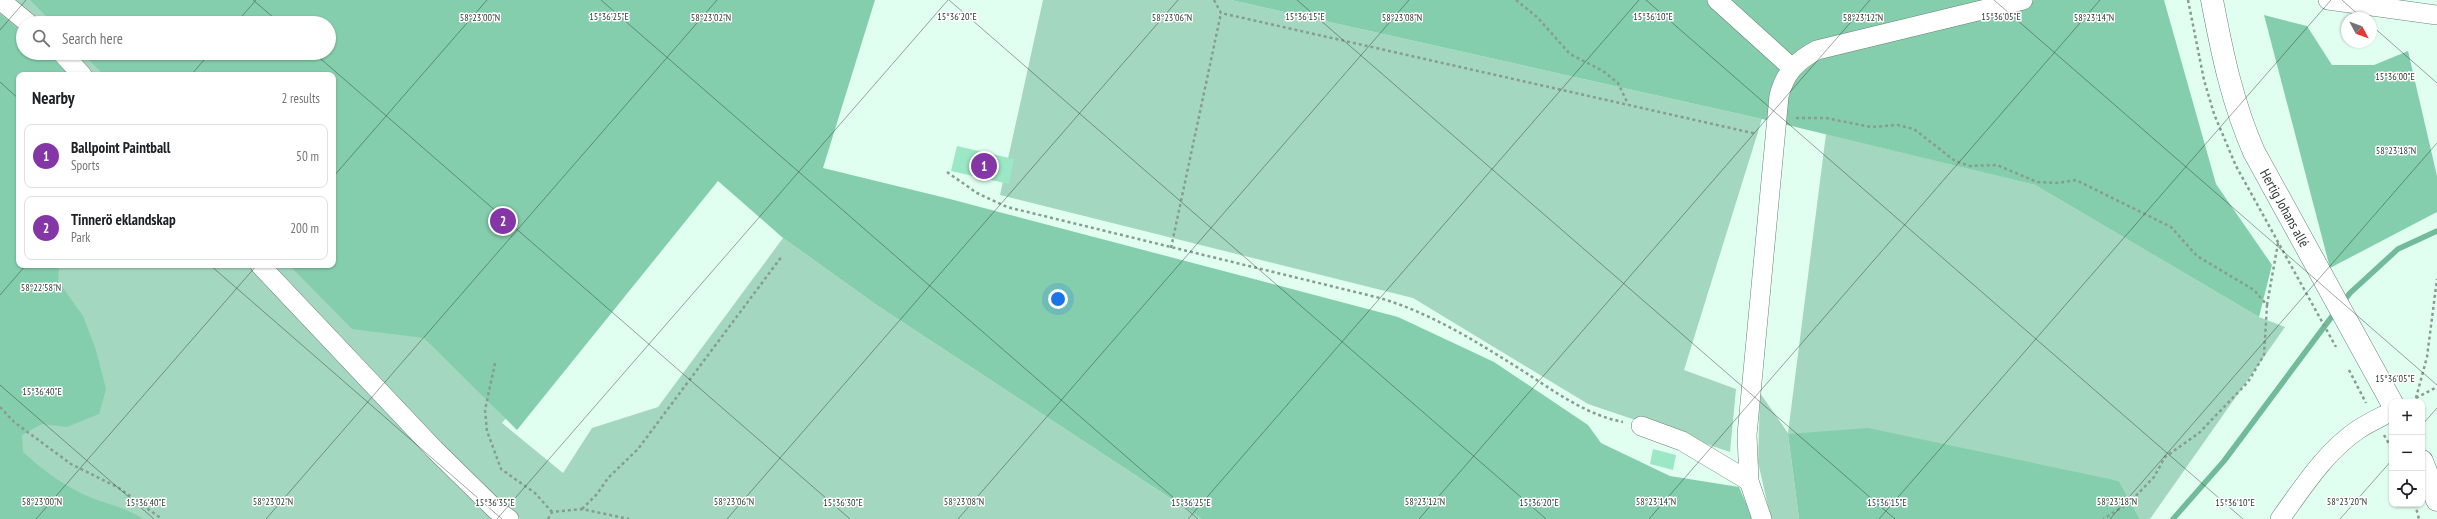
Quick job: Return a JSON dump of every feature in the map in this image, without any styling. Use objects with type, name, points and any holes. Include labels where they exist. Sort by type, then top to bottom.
[{"type":"street","points":[[0,0],[19,16]]},
{"type":"street","points":[[1717,0],[1791,67]]},
{"type":"street","points":[[1762,519],[1749,481],[1747,435],[1776,129],[1783,81],[1791,67],[1817,50],[2023,0]]},
{"type":"street","name":"Hertig Johans allé","points":[[2212,0],[2226,72],[2243,127],[2254,152],[2361,347],[2400,399]]},
{"type":"street","points":[[2328,0],[2437,15]]},
{"type":"street","points":[[68,60],[79,72]]},
{"type":"street","points":[[263,268],[434,449],[496,510],[509,519]]},
{"type":"street","points":[[2280,519],[2323,461],[2340,444],[2360,429],[2389,413]]},
{"type":"street","points":[[1641,426],[1682,441],[1749,481]]},
{"type":"street","points":[[2425,469],[2437,500]]},
{"type":"path","points":[[1171,248],[1221,13],[1214,0]]},
{"type":"path","points":[[1516,0],[1537,17],[1570,54],[1603,71],[1618,83],[1628,105]]},
{"type":"path","points":[[1221,13],[1628,105],[1776,129],[1826,118],[1871,127],[1898,126],[1914,129],[1955,161],[1970,166],[1997,165],[2036,182],[2059,183],[2076,180],[2171,227],[2197,256],[2254,290],[2267,305]]},
{"type":"path","points":[[947,172],[977,193],[1007,207],[1380,298],[1410,308],[1462,333],[1583,407],[1619,422],[1641,426]]},
{"type":"path","points":[[2103,519],[2130,503],[2154,477],[2165,457],[2199,432],[2252,376],[2264,355],[2267,305],[2278,243]]},
{"type":"path","points":[[582,509],[597,494],[608,478],[638,449],[782,256]]},
{"type":"path","points":[[2416,398],[2427,357],[2437,279]]},
{"type":"path","points":[[2300,283],[2339,352]]},
{"type":"path","points":[[495,363],[485,410],[487,431],[495,449],[501,469],[535,493],[552,512]]},
{"type":"path","points":[[2412,399],[2437,387]]},
{"type":"path","points":[[0,407],[14,422],[71,464],[119,488],[162,519]]},
{"type":"path","points":[[2416,507],[2419,519]]},
{"type":"path","points":[[552,512],[582,509],[629,519]]},
{"type":"path","points":[[548,519],[552,512]]},
{"type":"green space","points":[[0,0],[857,0],[711,177],[502,423],[563,473],[592,428],[658,407],[783,238],[878,306],[1202,519],[0,519]]},
{"type":"green space","points":[[30,0],[875,0],[823,168],[950,199],[1398,317],[1494,362],[1588,425],[1601,443],[1670,476],[1739,487],[1753,519],[1202,519],[878,306],[783,238],[718,181],[517,430],[424,338],[352,329],[292,268],[336,268],[336,72],[101,72],[89,60],[336,60],[336,16],[46,16]]},
{"type":"green space","points":[[1043,0],[1231,0],[1762,119],[1684,370],[1736,389],[1730,452],[1588,404],[1413,298],[1000,195]]},
{"type":"green space","points":[[1231,0],[2164,0],[2216,184],[2272,265],[2259,317],[2035,185],[1762,119]]},
{"type":"green space","points":[[0,14],[16,27],[16,60],[54,60],[67,72],[16,72],[16,268],[59,268],[58,281],[83,316],[96,350],[106,389],[99,414],[67,427],[42,424],[22,435],[23,452],[64,484],[82,494],[125,509],[143,519],[0,519]]},
{"type":"green space","points":[[2264,15],[2307,26],[2332,65],[2374,65],[2408,51],[2437,176],[2437,212],[2330,268]]},
{"type":"green space","points":[[1826,134],[2035,185],[2259,317],[2285,327],[2150,519],[2140,519],[2119,481],[1788,434],[1799,519],[1771,519],[1758,462],[1760,393],[1788,433]]},
{"type":"green space","points":[[1868,428],[2119,481],[2140,519],[1799,519],[1788,434]]},
{"type":"building","points":[[957,146],[1014,159],[1009,184],[951,171]]},
{"type":"building","points":[[1653,449],[1676,455],[1673,470],[1650,464]]},
{"type":"waterway","points":[[2343,302],[2350,293],[2398,249],[2437,231]]},
{"type":"waterway","points":[[2173,519],[2224,461],[2336,311]]},
{"type":"place","name":"Ballpoint Paintball","points":[[984,166]]},
{"type":"place","name":"Tinnerö eklandskap","points":[[503,221]]}]
